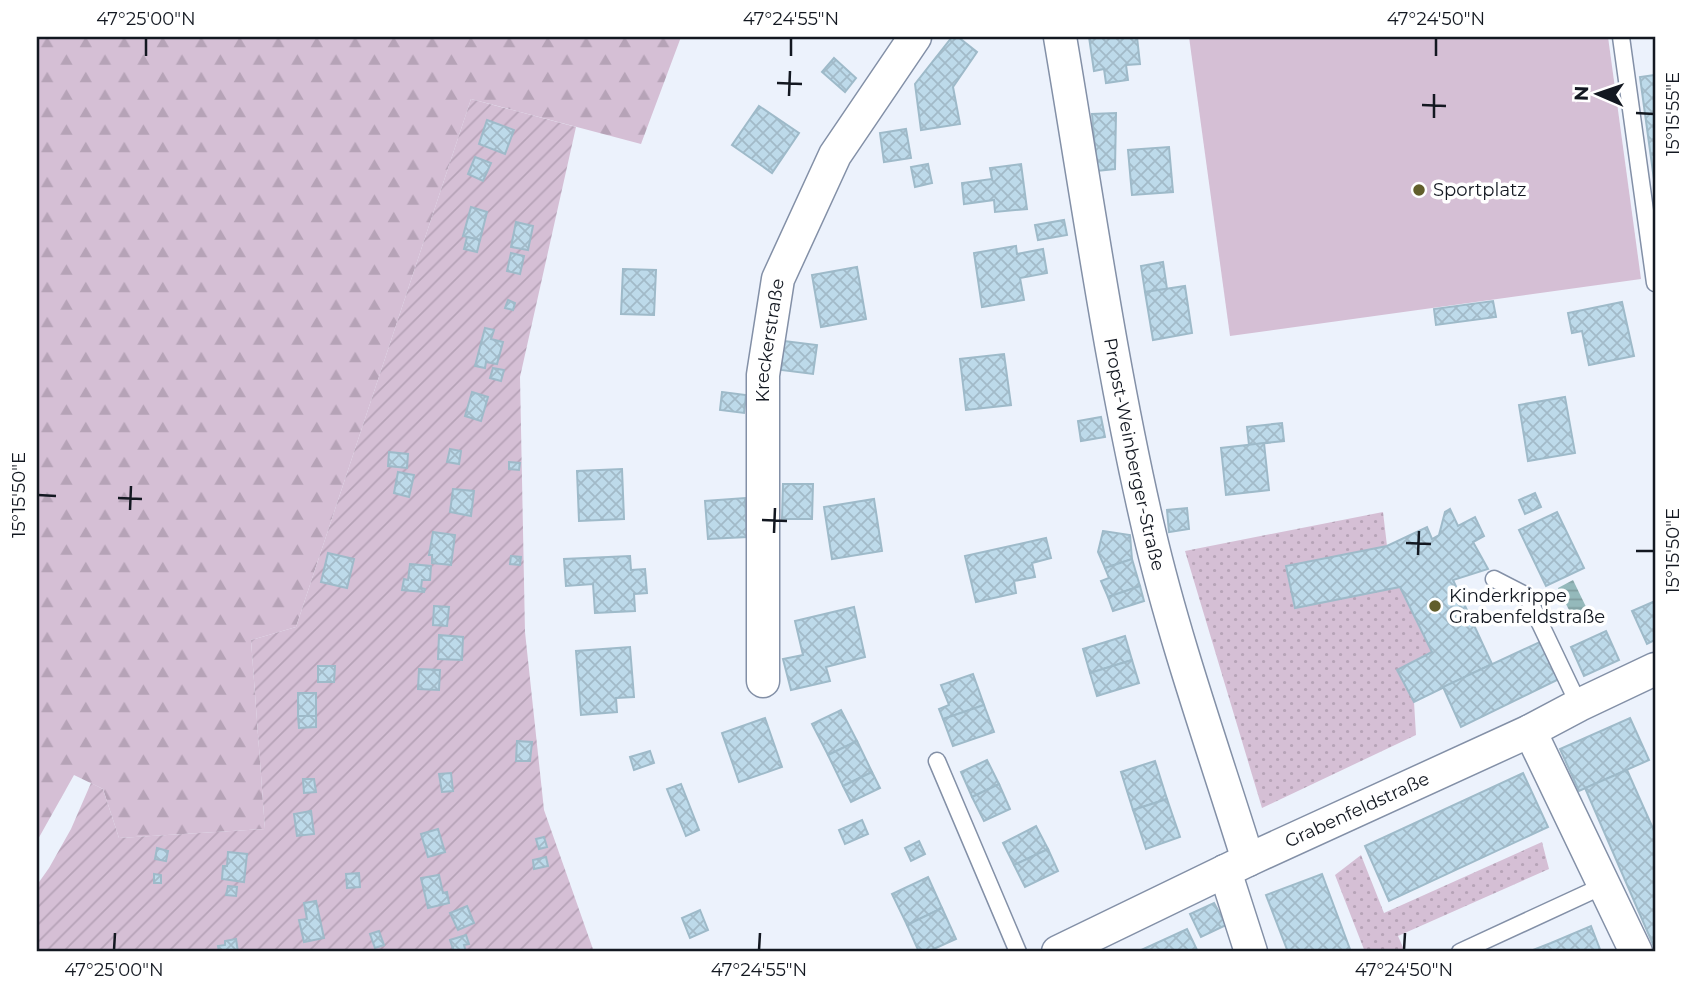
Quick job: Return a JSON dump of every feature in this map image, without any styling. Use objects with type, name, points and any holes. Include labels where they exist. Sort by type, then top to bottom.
[{"type":"street","name":"Kreckerstraße","points":[[763,681],[763,375],[778,279],[835,155],[915,37]]},
{"type":"street","name":"Propst-Weinberger-Straße","points":[[1060,37],[1118,381],[1149,532],[1236,866],[1251,952]]},
{"type":"street","name":"Grabenfeldstraße","points":[[1058,952],[1236,866],[1530,732],[1655,669]]},
{"type":"street","points":[[1530,732],[1636,952]]},
{"type":"lane","points":[[1621,37],[1655,284]]},
{"type":"lane","points":[[1494,579],[1527,596],[1579,705]]},
{"type":"lane","points":[[937,761],[1018,952]]},
{"type":"lane","points":[[1460,952],[1605,885]]},
{"type":"green space","points":[[37,37],[681,37],[641,144],[471,99],[296,627],[251,640],[265,829],[119,838],[103,789],[74,775],[37,841]]},
{"type":"green space","name":"Sportplatz","points":[[1189,37],[1608,37],[1641,279],[1230,336]]},
{"type":"green space","points":[[471,99],[576,127],[520,377],[525,632],[544,810],[594,952],[37,952],[37,885],[71,829],[91,783],[103,789],[119,838],[265,829],[251,640],[296,627]]},
{"type":"green space","points":[[1383,512],[1387,546],[1286,566],[1295,608],[1400,587],[1432,652],[1398,670],[1414,702],[1416,735],[1262,808],[1185,551]]},
{"type":"green space","points":[[1542,842],[1549,869],[1398,936],[1405,952],[1365,952],[1335,875],[1361,855],[1384,913]]},
{"type":"shaded area","points":[[1573,580],[1589,613],[1574,620],[1558,588]]},
{"type":"building","points":[[952,37],[958,37],[977,52],[953,87],[960,124],[921,130],[915,84]]},
{"type":"building","points":[[1089,37],[1137,37],[1140,64],[1126,65],[1128,80],[1106,83],[1104,69],[1094,71]]},
{"type":"building","points":[[834,58],[856,78],[845,92],[822,72]]},
{"type":"building","points":[[1655,75],[1655,187],[1640,77]]},
{"type":"building","points":[[759,106],[799,133],[772,173],[732,145]]},
{"type":"building","points":[[1116,113],[1115,169],[1097,171],[1092,114]]},
{"type":"building","points":[[487,120],[514,130],[505,154],[479,144]]},
{"type":"building","points":[[906,129],[911,158],[884,162],[880,133]]},
{"type":"building","points":[[1169,147],[1173,192],[1132,195],[1128,150]]},
{"type":"building","points":[[475,157],[491,163],[483,181],[468,174]]},
{"type":"building","points":[[928,164],[932,183],[915,187],[911,167]]},
{"type":"building","points":[[1021,164],[1027,209],[995,212],[994,200],[964,204],[962,183],[992,179],[990,168]]},
{"type":"building","points":[[471,207],[487,212],[480,240],[463,236]]},
{"type":"building","points":[[1064,220],[1067,235],[1038,240],[1035,225]]},
{"type":"building","points":[[516,222],[533,226],[528,250],[511,247]]},
{"type":"building","points":[[467,237],[480,240],[477,252],[464,249]]},
{"type":"building","points":[[1016,246],[1017,254],[1043,249],[1047,273],[1020,278],[1024,300],[982,307],[974,253]]},
{"type":"building","points":[[511,253],[524,256],[520,274],[507,271]]},
{"type":"building","points":[[1163,262],[1167,289],[1145,292],[1141,266]]},
{"type":"building","points":[[857,267],[866,319],[821,327],[812,275]]},
{"type":"building","points":[[623,269],[656,270],[654,315],[621,314]]},
{"type":"building","points":[[1185,286],[1192,333],[1153,340],[1145,292]]},
{"type":"building","points":[[508,300],[515,303],[513,310],[505,308]]},
{"type":"building","points":[[1493,301],[1496,317],[1436,325],[1434,309]]},
{"type":"building","points":[[1622,302],[1634,356],[1589,365],[1582,331],[1572,333],[1568,313]]},
{"type":"building","points":[[485,328],[494,330],[491,339],[503,342],[497,364],[486,362],[485,368],[475,366]]},
{"type":"building","points":[[784,341],[817,345],[813,374],[781,370]]},
{"type":"building","points":[[1004,354],[1011,405],[966,410],[960,359]]},
{"type":"building","points":[[493,368],[504,370],[501,381],[490,378]]},
{"type":"building","points":[[472,392],[488,397],[481,421],[465,416]]},
{"type":"building","points":[[722,392],[746,395],[744,413],[720,410]]},
{"type":"building","points":[[1565,397],[1575,453],[1528,461],[1519,405]]},
{"type":"building","points":[[1101,417],[1105,437],[1081,441],[1078,421]]},
{"type":"building","points":[[1282,423],[1284,441],[1249,445],[1247,427]]},
{"type":"building","points":[[1264,443],[1269,490],[1226,495],[1221,448]]},
{"type":"building","points":[[450,449],[461,451],[459,464],[447,462]]},
{"type":"building","points":[[389,452],[408,454],[407,468],[388,466]]},
{"type":"building","points":[[509,462],[520,463],[519,470],[509,469]]},
{"type":"building","points":[[622,469],[624,519],[579,521],[577,471]]},
{"type":"building","points":[[398,472],[414,475],[409,497],[394,493]]},
{"type":"building","points":[[783,484],[813,484],[812,519],[782,519]]},
{"type":"building","points":[[453,489],[474,491],[471,516],[450,512]]},
{"type":"building","points":[[1535,493],[1541,507],[1525,514],[1519,500]]},
{"type":"building","points":[[745,498],[747,537],[708,539],[705,501]]},
{"type":"building","points":[[874,499],[882,551],[832,559],[824,507]]},
{"type":"building","points":[[1187,508],[1189,529],[1169,532],[1167,510]]},
{"type":"building","points":[[1450,509],[1458,526],[1475,517],[1484,536],[1473,542],[1488,569],[1453,580],[1492,664],[1414,702],[1397,670],[1432,652],[1400,587],[1295,608],[1286,566],[1387,546],[1427,527],[1432,539],[1439,535],[1445,512]]},
{"type":"building","points":[[1557,512],[1584,568],[1546,586],[1519,530]]},
{"type":"building","points":[[1103,531],[1130,535],[1132,559],[1105,568],[1098,552]]},
{"type":"building","points":[[433,532],[455,535],[451,565],[432,563],[432,555],[429,555]]},
{"type":"building","points":[[1046,538],[1051,558],[1032,563],[1035,577],[1014,581],[1016,593],[976,602],[965,556]]},
{"type":"building","points":[[328,553],[354,559],[347,588],[321,582]]},
{"type":"building","points":[[511,556],[521,557],[520,565],[510,564]]},
{"type":"building","points":[[630,556],[631,570],[645,569],[647,593],[634,594],[635,611],[595,613],[593,584],[566,586],[564,559]]},
{"type":"building","points":[[1132,559],[1140,586],[1108,597],[1101,581],[1109,578],[1105,568]]},
{"type":"building","points":[[410,564],[431,566],[430,580],[422,580],[421,588],[425,589],[424,592],[402,590],[404,579],[408,580]]},
{"type":"building","points":[[1140,586],[1144,601],[1113,611],[1108,597]]},
{"type":"building","points":[[1655,601],[1655,640],[1647,644],[1632,611]]},
{"type":"building","points":[[434,606],[449,607],[447,626],[433,625]]},
{"type":"building","points":[[854,607],[865,657],[826,667],[830,681],[791,690],[783,659],[803,655],[795,621]]},
{"type":"building","points":[[1606,631],[1619,660],[1584,676],[1571,647]]},
{"type":"building","points":[[439,635],[463,637],[462,660],[438,659]]},
{"type":"building","points":[[1125,636],[1132,660],[1090,673],[1083,649]]},
{"type":"building","points":[[1542,641],[1559,679],[1461,727],[1443,687]]},
{"type":"building","points":[[630,647],[634,697],[616,698],[617,712],[581,715],[576,651]]},
{"type":"building","points":[[1132,660],[1139,683],[1097,696],[1090,673]]},
{"type":"building","points":[[318,666],[335,666],[334,682],[318,682]]},
{"type":"building","points":[[419,669],[440,670],[439,690],[418,689]]},
{"type":"building","points":[[973,674],[984,705],[943,719],[939,709],[949,705],[941,685]]},
{"type":"building","points":[[298,693],[316,693],[316,716],[298,716]]},
{"type":"building","points":[[984,705],[994,732],[953,746],[943,719]]},
{"type":"building","points":[[841,710],[857,741],[828,755],[812,724]]},
{"type":"building","points":[[298,716],[316,716],[316,727],[299,728]]},
{"type":"building","points":[[765,718],[782,767],[739,782],[722,733]]},
{"type":"building","points":[[1630,718],[1649,760],[1579,791],[1560,749]]},
{"type":"building","points":[[517,741],[532,742],[530,761],[516,761]]},
{"type":"building","points":[[857,741],[872,772],[843,786],[828,755]]},
{"type":"building","points":[[650,751],[654,763],[634,770],[630,757]]},
{"type":"building","points":[[987,760],[999,784],[972,797],[961,772]]},
{"type":"building","points":[[1155,761],[1167,799],[1133,810],[1121,772]]},
{"type":"building","points":[[1627,770],[1655,833],[1655,949],[1585,788]]},
{"type":"building","points":[[872,772],[880,788],[851,802],[843,786]]},
{"type":"building","points":[[451,773],[453,791],[442,792],[439,774]]},
{"type":"building","points":[[1523,773],[1548,827],[1389,901],[1365,846]]},
{"type":"building","points":[[303,779],[314,779],[316,792],[304,793]]},
{"type":"building","points":[[681,784],[699,830],[686,836],[667,789]]},
{"type":"building","points":[[999,784],[1010,809],[984,821],[972,797]]},
{"type":"building","points":[[1167,799],[1180,837],[1146,849],[1133,810]]},
{"type":"building","points":[[311,811],[314,834],[297,836],[294,814]]},
{"type":"building","points":[[862,820],[868,834],[845,844],[839,830]]},
{"type":"building","points":[[1036,826],[1048,849],[1014,865],[1003,843]]},
{"type":"building","points":[[438,829],[445,852],[428,857],[421,834]]},
{"type":"building","points":[[544,837],[547,847],[539,849],[536,839]]},
{"type":"building","points":[[919,841],[925,854],[911,861],[905,848]]},
{"type":"building","points":[[157,848],[168,851],[166,861],[155,859]]},
{"type":"building","points":[[1048,849],[1058,871],[1025,887],[1014,865]]},
{"type":"building","points":[[228,852],[247,854],[244,882],[222,879]]},
{"type":"building","points":[[546,857],[548,866],[534,869],[533,860]]},
{"type":"building","points":[[359,873],[360,887],[347,888],[346,874]]},
{"type":"building","points":[[154,874],[161,875],[161,883],[154,883]]},
{"type":"building","points":[[1322,874],[1351,952],[1288,952],[1266,895]]},
{"type":"building","points":[[439,875],[443,893],[447,892],[449,903],[428,908],[421,878]]},
{"type":"building","points":[[928,877],[942,908],[907,925],[892,894]]},
{"type":"building","points":[[228,886],[237,887],[236,896],[226,895]]},
{"type":"building","points":[[316,901],[324,938],[304,942],[299,920],[307,919],[304,903]]},
{"type":"building","points":[[1214,903],[1226,925],[1201,937],[1190,914]]},
{"type":"building","points":[[467,906],[474,923],[458,930],[450,913]]},
{"type":"building","points":[[942,908],[956,939],[927,952],[919,952],[907,925]]},
{"type":"building","points":[[700,910],[708,930],[690,938],[682,918]]},
{"type":"building","points":[[1591,926],[1601,952],[1528,952],[1551,943]]},
{"type":"building","points":[[1187,929],[1198,952],[1137,952]]},
{"type":"building","points":[[379,931],[384,945],[375,948],[370,934]]},
{"type":"building","points":[[466,935],[469,944],[464,945],[466,952],[454,952],[450,940]]},
{"type":"building","points":[[236,939],[238,952],[219,952],[218,946],[225,945],[225,941]]},
{"type":"place","name":"Sportplatz","points":[[1419,190]]},
{"type":"place","name":"Kinderkrippe Grabenfeldstraße","points":[[1435,606]]}]
